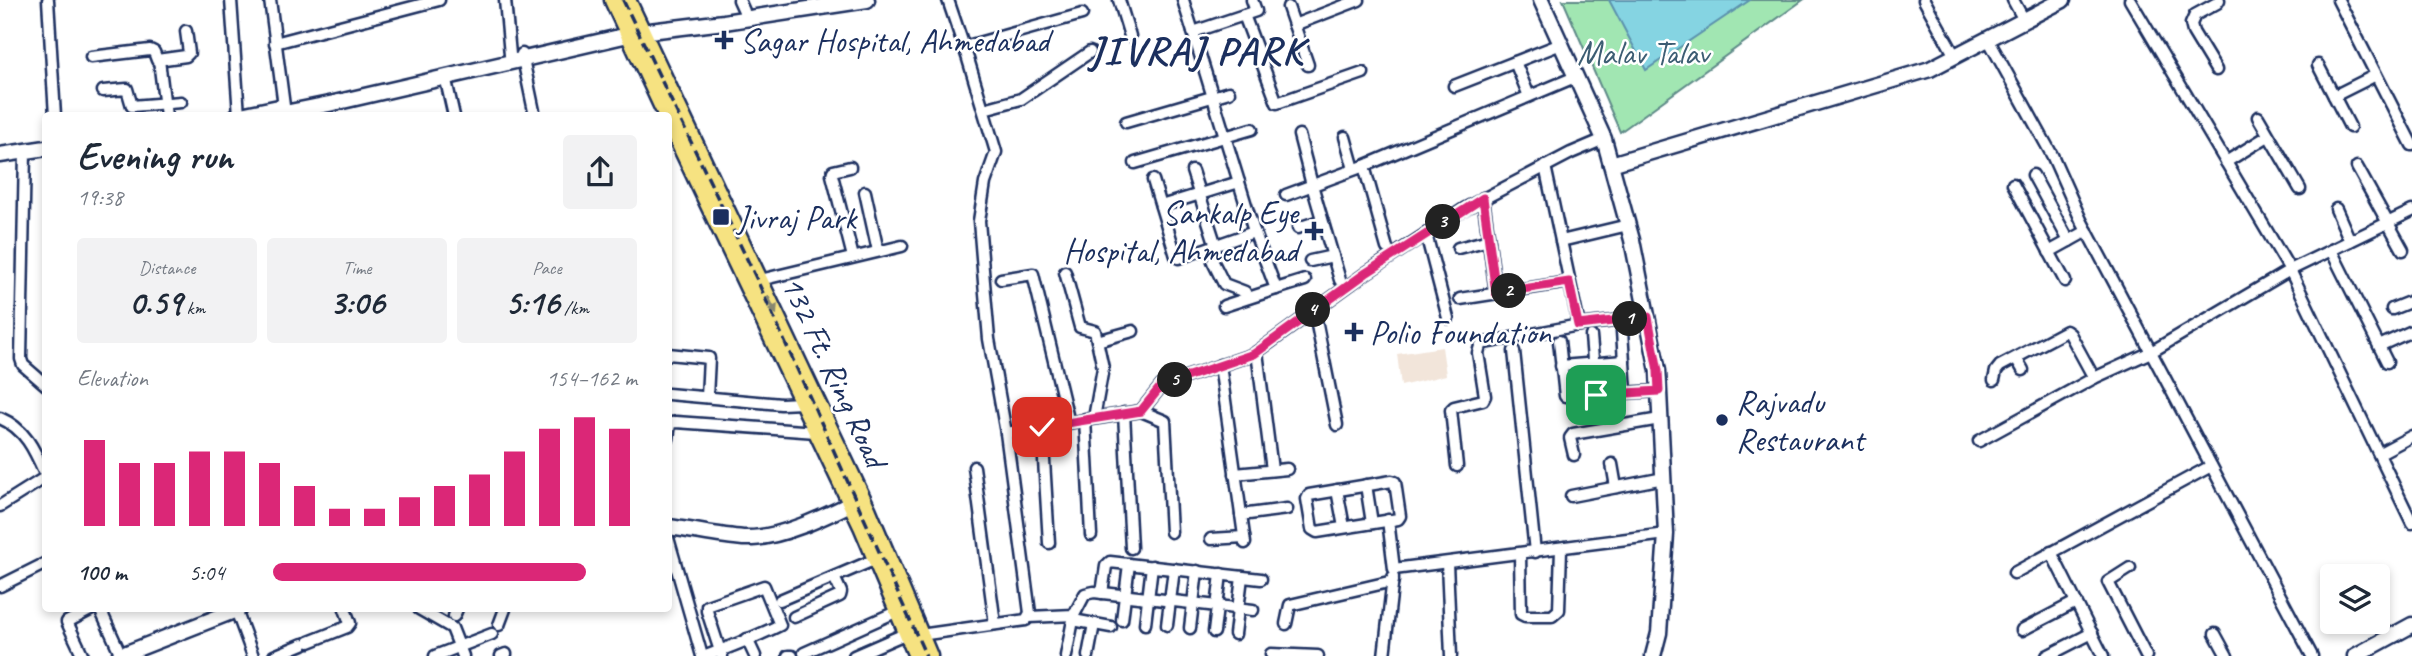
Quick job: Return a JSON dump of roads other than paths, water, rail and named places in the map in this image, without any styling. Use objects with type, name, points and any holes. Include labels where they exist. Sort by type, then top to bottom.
[{"type":"main road","name":"132 Ft. Ring Road","points":[[613,0],[633,30],[760,280],[914,634],[917,656]]},
{"type":"main road","name":"132 Ft. Ring Road","points":[[627,0],[633,30],[666,112]]},
{"type":"main road","name":"132 Ft. Ring Road","points":[[672,126],[816,432],[856,501],[898,611],[929,656]]},
{"type":"street","points":[[48,0],[55,112]]},
{"type":"street","points":[[231,0],[237,112]]},
{"type":"street","points":[[270,0],[284,106]]},
{"type":"street","points":[[275,43],[439,0]]},
{"type":"street","points":[[505,0],[534,112]]},
{"type":"street","points":[[253,112],[323,100],[741,5],[818,0]]},
{"type":"street","points":[[633,30],[724,22],[867,0]]},
{"type":"street","points":[[948,0],[996,152],[985,183],[979,221],[989,339],[1006,433],[1029,617]]},
{"type":"street","points":[[1119,0],[1130,36]]},
{"type":"street","points":[[1184,0],[1224,137],[1276,289]]},
{"type":"street","points":[[1193,32],[1256,11],[1252,0]]},
{"type":"street","points":[[1294,25],[1359,0]]},
{"type":"street","points":[[1541,0],[1604,139],[1628,225],[1658,371],[1667,534],[1659,634],[1653,656]]},
{"type":"street","points":[[1924,0],[1955,56]]},
{"type":"street","points":[[2013,0],[2024,20]]},
{"type":"street","points":[[1611,164],[1930,69],[2063,0]]},
{"type":"street","points":[[2130,0],[2290,270],[2412,523]]},
{"type":"street","points":[[2216,70],[2191,24],[2195,15],[2219,0]]},
{"type":"street","points":[[2338,0],[2412,145]]},
{"type":"street","points":[[1288,7],[1308,65]]},
{"type":"street","points":[[964,47],[1082,14]]},
{"type":"street","points":[[1244,15],[1277,103],[1363,73]]},
{"type":"street","points":[[159,60],[188,55],[186,31]]},
{"type":"street","points":[[1988,39],[2052,155],[2087,231],[2312,656]]},
{"type":"street","points":[[1454,86],[1561,44]]},
{"type":"street","points":[[92,57],[150,50],[159,60],[165,112]]},
{"type":"street","points":[[984,109],[1020,99],[1090,52]]},
{"type":"street","points":[[307,112],[335,109],[518,56]]},
{"type":"street","points":[[1515,62],[1529,96]]},
{"type":"street","points":[[2319,65],[2350,127]]},
{"type":"street","points":[[2334,96],[2376,75]]},
{"type":"street","points":[[445,76],[453,112]]},
{"type":"street","points":[[1286,195],[1359,168],[1576,77]]},
{"type":"street","points":[[103,91],[127,89],[132,106],[181,102]]},
{"type":"street","points":[[1126,122],[1229,92]]},
{"type":"street","points":[[2258,117],[2300,189]]},
{"type":"street","points":[[1135,163],[1252,129]]},
{"type":"street","points":[[1299,135],[1340,280]]},
{"type":"street","points":[[2226,162],[2268,136]]},
{"type":"street","points":[[1345,137],[1359,168],[1387,248]]},
{"type":"street","points":[[1141,411],[1162,385],[1257,352],[1314,310],[1483,198],[1604,139]]},
{"type":"street","points":[[0,162],[42,149]]},
{"type":"street","points":[[0,155],[42,155]]},
{"type":"street","points":[[25,155],[21,359],[23,365],[42,382]]},
{"type":"street","points":[[850,166],[833,171],[832,174],[853,257]]},
{"type":"street","points":[[1545,166],[1578,325]]},
{"type":"street","points":[[2357,167],[2403,250]]},
{"type":"street","points":[[1192,171],[1216,246]]},
{"type":"street","points":[[2033,174],[2068,241]]},
{"type":"street","points":[[1153,180],[1176,256],[1184,258],[1255,232]]},
{"type":"street","points":[[1161,206],[1239,182]]},
{"type":"street","points":[[2013,184],[2064,281]]},
{"type":"street","points":[[865,192],[878,251]]},
{"type":"street","points":[[1483,198],[1496,293]]},
{"type":"street","points":[[2336,209],[2350,241]]},
{"type":"street","points":[[1979,441],[2094,378],[2151,352],[2290,270],[2412,211]]},
{"type":"street","points":[[1298,228],[1322,220]]},
{"type":"street","points":[[1561,242],[1628,225]]},
{"type":"street","points":[[2049,252],[2087,231]]},
{"type":"street","points":[[1426,234],[1448,318]]},
{"type":"street","points":[[1458,248],[1489,240]]},
{"type":"street","points":[[760,280],[902,246]]},
{"type":"street","points":[[2331,250],[2387,362]]},
{"type":"street","points":[[1310,261],[1333,256]]},
{"type":"street","points":[[1213,262],[1224,284],[1245,292],[1247,298]]},
{"type":"street","points":[[1065,272],[1080,327],[1094,329],[1103,368],[1089,419],[1091,535]]},
{"type":"street","points":[[1001,279],[1033,274],[1069,423]]},
{"type":"street","points":[[1224,306],[1305,280]]},
{"type":"street","points":[[1460,299],[1569,282]]},
{"type":"street","points":[[2392,309],[2412,301]]},
{"type":"street","points":[[1314,310],[1337,425]]},
{"type":"street","points":[[1457,466],[1451,410],[1454,407],[1481,402],[1484,398],[1478,353],[1480,346],[1578,325],[1648,317]]},
{"type":"street","points":[[1097,341],[1133,331]]},
{"type":"street","points":[[1622,331],[1626,393]]},
{"type":"street","points":[[1994,380],[1997,369],[2066,331],[2094,378]]},
{"type":"street","points":[[2379,346],[2412,331]]},
{"type":"street","points":[[1591,336],[1596,395]]},
{"type":"street","points":[[1559,341],[1565,396],[1659,391]]},
{"type":"street","points":[[1514,351],[1535,552]]},
{"type":"street","points":[[1257,352],[1272,470]]},
{"type":"street","points":[[672,354],[709,358],[707,397]]},
{"type":"street","points":[[2016,358],[2022,370]]},
{"type":"street","points":[[1561,366],[1624,361]]},
{"type":"street","points":[[1211,539],[1245,540],[1220,365]]},
{"type":"street","points":[[672,394],[780,404],[802,402]]},
{"type":"street","points":[[1006,433],[1141,411],[1165,421],[1171,532]]},
{"type":"street","points":[[1124,413],[1131,548]]},
{"type":"street","points":[[0,418],[23,432],[42,466]]},
{"type":"street","points":[[1574,455],[1570,438],[1573,434],[1660,419]]},
{"type":"street","points":[[672,424],[816,432]]},
{"type":"street","points":[[1042,427],[1049,543]]},
{"type":"street","points":[[2379,453],[2412,436]]},
{"type":"street","points":[[1612,464],[1616,487]]},
{"type":"street","points":[[2014,573],[2211,466]]},
{"type":"street","points":[[974,467],[995,624]]},
{"type":"street","points":[[1236,474],[1287,469]]},
{"type":"street","points":[[1571,496],[1664,478]]},
{"type":"street","points":[[0,506],[42,479]]},
{"type":"street","points":[[1395,482],[1400,516],[1398,519],[1315,531],[1310,519],[1307,499],[1309,495],[1337,490],[1395,482]]},
{"type":"street","points":[[1366,485],[1372,523]]},
{"type":"street","points":[[1337,490],[1344,527]]},
{"type":"street","points":[[672,528],[744,538],[765,537],[856,501]]},
{"type":"street","points":[[1241,515],[1287,509]]},
{"type":"street","points":[[1384,656],[1394,575],[1388,520]]},
{"type":"street","points":[[1286,624],[1290,605],[1394,575],[1447,563],[1667,534]]},
{"type":"street","points":[[1520,554],[1521,614],[1552,616],[1559,610],[1561,549]]},
{"type":"street","points":[[672,551],[704,656],[721,653],[780,625],[765,587],[762,585],[708,606],[707,611],[721,653]]},
{"type":"street","points":[[2052,552],[2103,656]]},
{"type":"street","points":[[780,600],[876,559]]},
{"type":"street","points":[[1102,593],[1107,563],[1261,579]]},
{"type":"street","points":[[1447,563],[1451,656]]},
{"type":"street","points":[[1122,620],[1129,564]]},
{"type":"street","points":[[0,586],[42,565]]},
{"type":"street","points":[[1145,624],[1152,566]]},
{"type":"street","points":[[2130,568],[2108,582],[2146,656]]},
{"type":"street","points":[[1167,625],[1174,569]]},
{"type":"street","points":[[1190,628],[1197,572]]},
{"type":"street","points":[[1214,632],[1221,574]]},
{"type":"street","points":[[794,617],[840,596],[841,592],[834,577]]},
{"type":"street","points":[[1235,635],[1242,577]]},
{"type":"street","points":[[1066,656],[1074,618],[1085,594],[1094,592],[1253,610]]},
{"type":"street","points":[[2022,630],[2076,602]]},
{"type":"street","points":[[804,653],[898,611]]},
{"type":"street","points":[[83,656],[67,622],[86,612]]},
{"type":"street","points":[[101,612],[120,656],[232,612]]},
{"type":"street","points":[[238,612],[253,656]]},
{"type":"street","points":[[274,656],[347,627],[350,623],[346,612]]},
{"type":"street","points":[[424,612],[452,628],[461,651]]},
{"type":"street","points":[[499,625],[504,612]]},
{"type":"street","points":[[854,656],[914,634],[1026,620],[1029,617],[1074,618],[1111,627]]},
{"type":"street","points":[[1088,656],[1094,624]]},
{"type":"street","points":[[2356,656],[2412,625]]},
{"type":"street","points":[[2047,656],[2092,633]]},
{"type":"street","points":[[435,656],[461,651],[492,634]]},
{"type":"street","points":[[2215,634],[2227,656]]},
{"type":"street","points":[[747,639],[755,656]]},
{"type":"street","points":[[1271,654],[1318,656]]},
{"type":"water","points":[[1609,0],[1750,0],[1646,70]]},
{"type":"railway","points":[[623,0],[758,282],[926,656]]},
{"type":"place","name":"Sagar Hospital, Ahmedabad","points":[[724,40]]},
{"type":"place","name":"Jivraj Park","points":[[721,217]]},
{"type":"place","name":"Sankalp Eye Hospital, Ahmedabad","points":[[1314,231]]},
{"type":"place","name":"Polio Foundation","points":[[1354,332]]},
{"type":"place","name":"Rajvadu Restaurant","points":[[1722,420]]},
{"type":"district","name":"JIVRAJ PARK","points":[[1197,50]]},
{"type":"park label","name":"Malav Talav","points":[[1643,52]]}]
